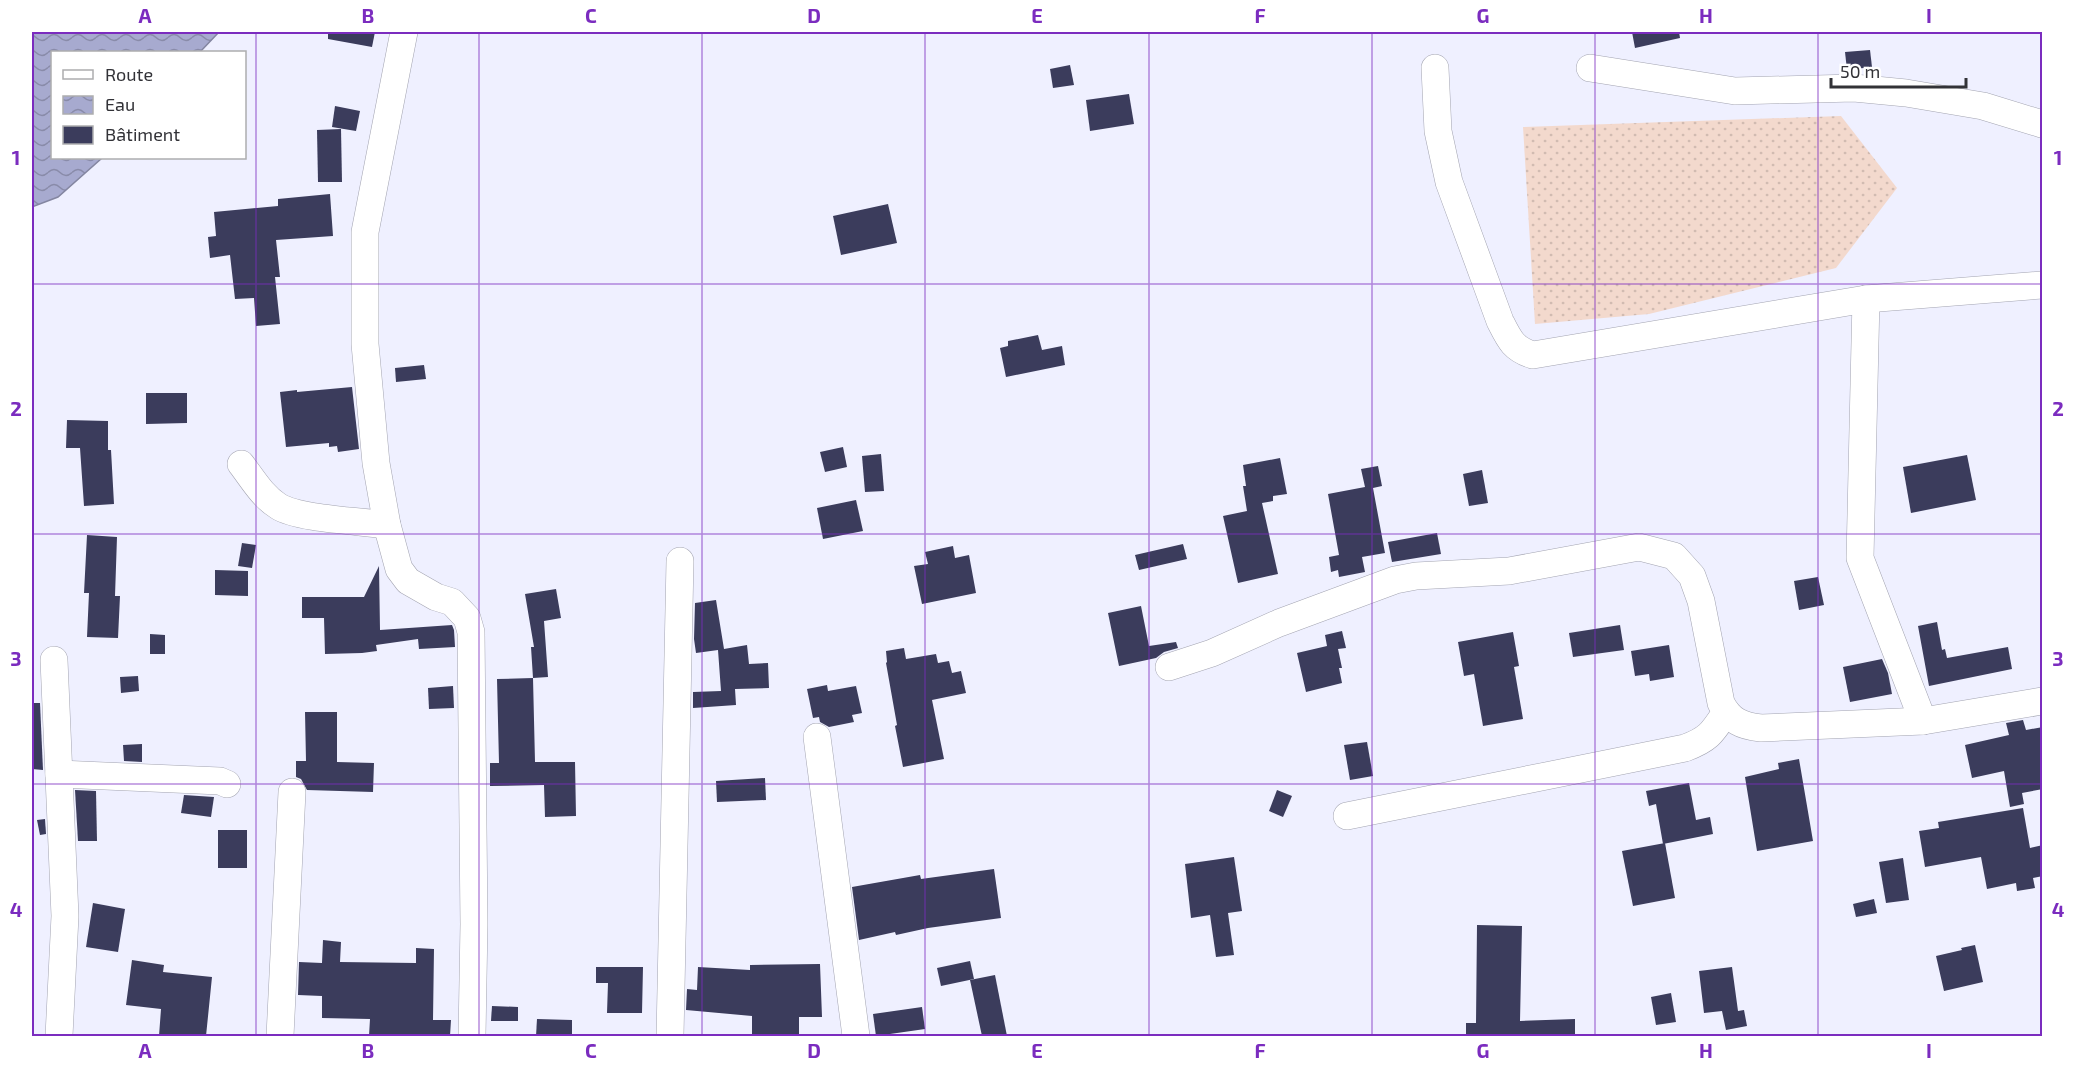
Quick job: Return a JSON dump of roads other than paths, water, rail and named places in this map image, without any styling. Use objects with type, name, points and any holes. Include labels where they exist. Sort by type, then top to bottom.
[{"type":"street","points":[[404,32],[365,232],[365,344],[375,463],[387,525],[399,569],[408,581],[436,597],[452,602],[467,618],[471,632],[474,924],[472,1036]]},
{"type":"street","points":[[1435,68],[1438,131],[1449,182],[1500,321],[1519,351],[1533,355],[1866,299],[2043,285]]},
{"type":"street","points":[[1590,68],[1735,92],[1854,88],[1906,93],[1983,106],[2043,124]]},
{"type":"street","points":[[1866,299],[1860,558],[1923,721]]},
{"type":"street","points":[[241,464],[263,493],[276,505],[290,513],[387,525]]},
{"type":"street","points":[[1169,668],[1212,653],[1279,623],[1395,580],[1416,576],[1509,572],[1639,547],[1674,556],[1692,576],[1701,601],[1718,694],[1726,712],[1735,722],[1746,727],[1923,721],[2043,701]]},
{"type":"street","points":[[670,1036],[680,561]]},
{"type":"street","points":[[54,660],[65,916],[59,1036]]},
{"type":"street","points":[[1347,816],[1685,748],[1703,741],[1726,712]]},
{"type":"street","points":[[817,737],[856,1036]]},
{"type":"street","points":[[59,774],[209,780],[227,784]]},
{"type":"street","points":[[280,1036],[292,792]]},
{"type":"water","points":[[32,32],[219,32],[201,51],[51,51],[51,159],[101,159],[58,197],[32,207]]}]
